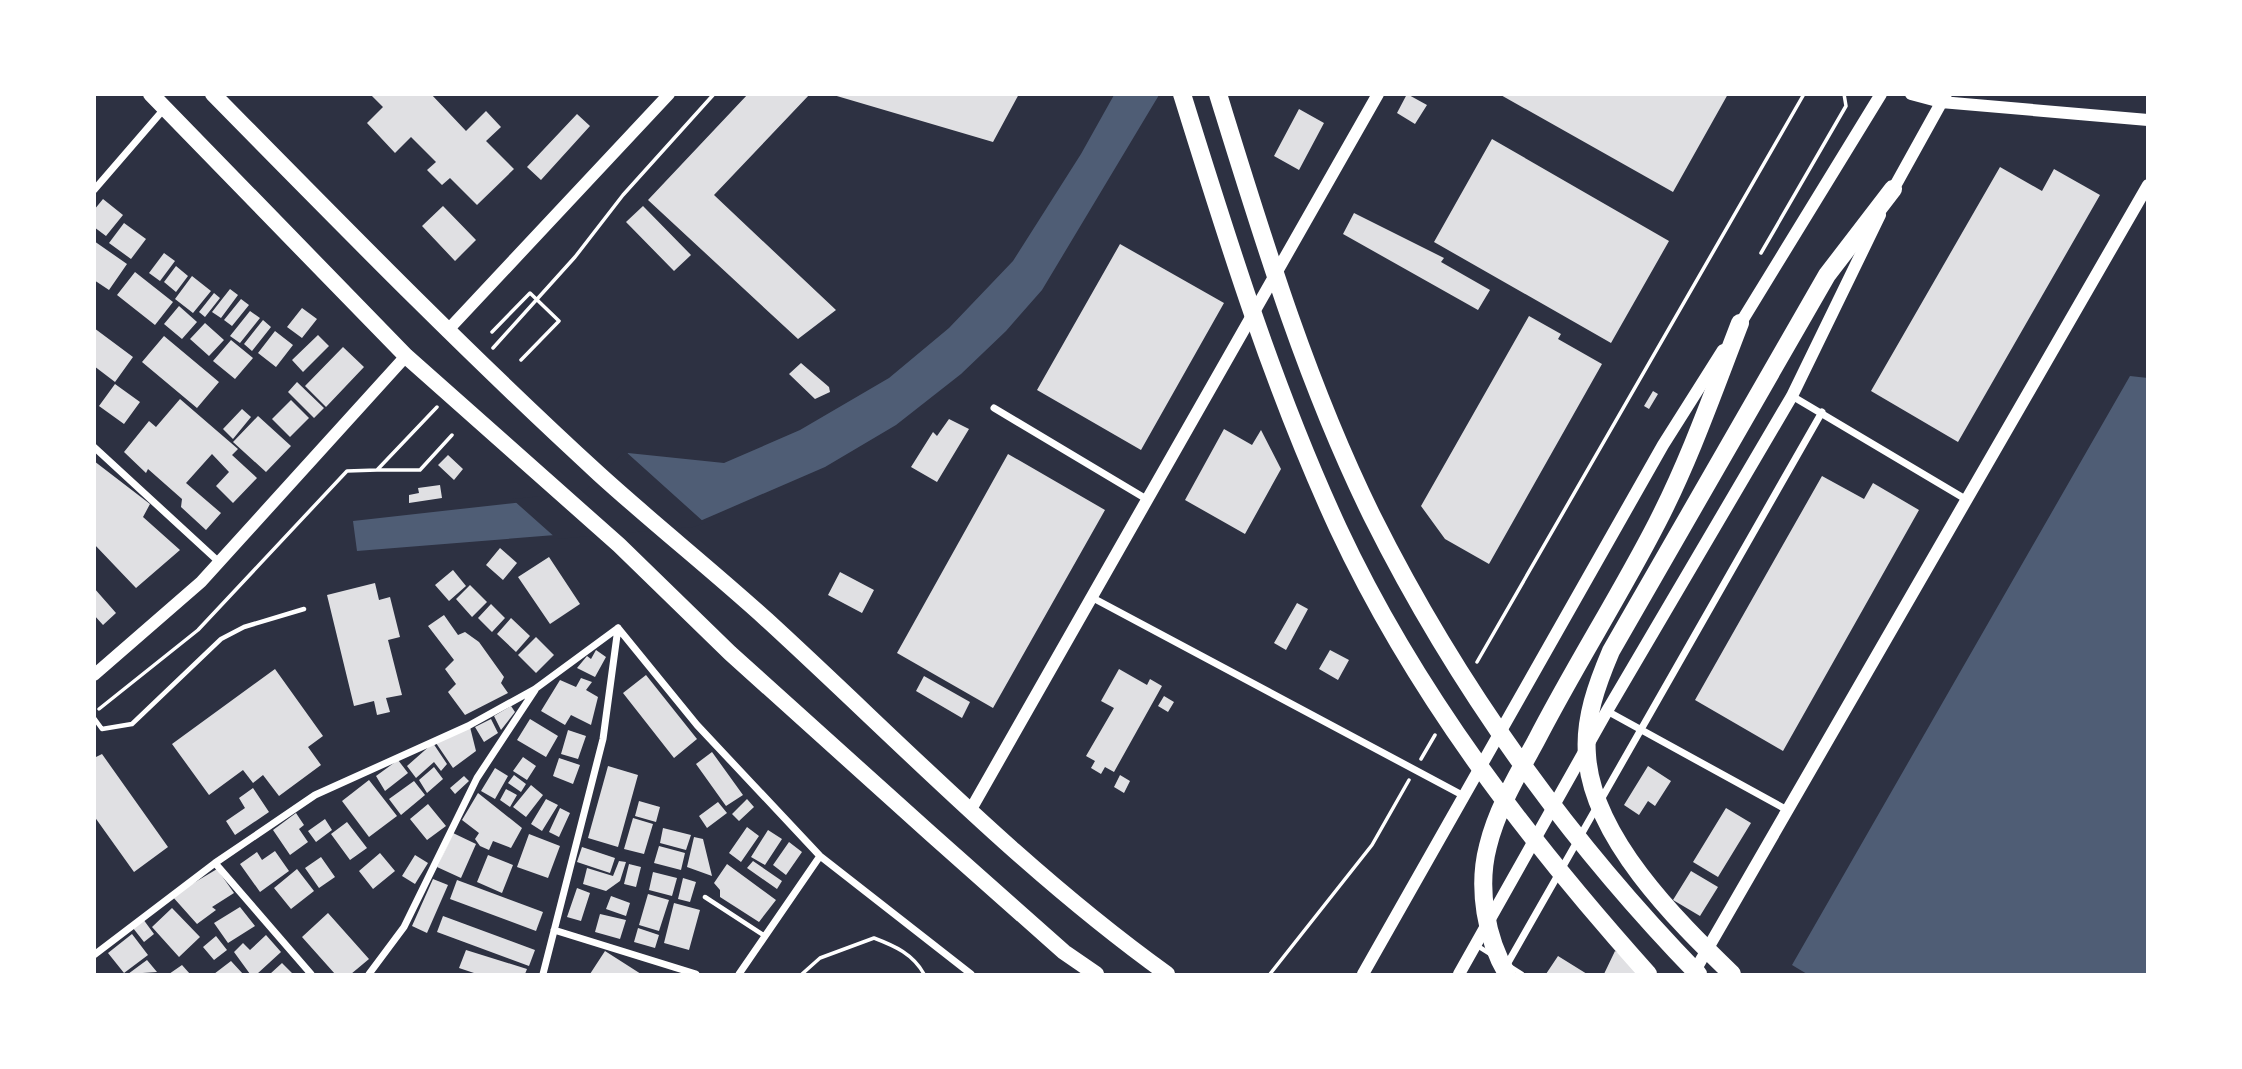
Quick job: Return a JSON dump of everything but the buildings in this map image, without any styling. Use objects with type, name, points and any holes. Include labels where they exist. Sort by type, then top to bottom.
[{"type":"highway","points":[[1182,94],[1258,335],[1339,530],[1393,631],[1451,726],[1512,813],[1576,894],[1648,975]]},
{"type":"highway","points":[[1218,94],[1270,256],[1329,416],[1371,514],[1424,614],[1534,781],[1599,863],[1695,975]]},
{"type":"highway","points":[[1732,975],[1653,890],[1621,847],[1608,824],[1590,777],[1587,729],[1592,701],[1611,651],[1788,340],[1827,275],[1893,188]]},
{"type":"highway","points":[[1507,970],[1492,939],[1484,897],[1487,849],[1495,824],[1542,729],[1657,523],[1696,437],[1740,323]]},
{"type":"main road","points":[[151,94],[406,356],[619,545],[730,653],[1054,943],[1096,975]]},
{"type":"main road","points":[[214,94],[447,331],[599,474],[765,618],[970,811],[1127,946],[1167,975]]},
{"type":"street","points":[[447,331],[669,94]]},
{"type":"street","points":[[970,811],[1378,94]]},
{"type":"street","points":[[1363,975],[1663,445],[1881,94]]},
{"type":"street","points":[[1911,94],[2147,120]]},
{"type":"street","points":[[1459,975],[1607,711],[1791,396],[1940,97]]},
{"type":"street","points":[[94,190],[164,109]]},
{"type":"street","points":[[1695,975],[2147,185]]},
{"type":"street","points":[[94,675],[201,582],[406,356]]},
{"type":"street","points":[[1791,396],[1967,500]]},
{"type":"street","points":[[994,408],[1148,500]]},
{"type":"street","points":[[1501,975],[1507,970],[1822,412]]},
{"type":"street","points":[[94,447],[219,562]]},
{"type":"street","points":[[1093,598],[1464,796]]},
{"type":"street","points":[[94,955],[215,863],[315,795],[468,726],[535,689],[618,628]]},
{"type":"street","points":[[618,628],[696,725],[820,856],[971,975]]},
{"type":"street","points":[[542,975],[603,739],[618,628]]},
{"type":"street","points":[[369,975],[404,927],[477,778],[535,689]]},
{"type":"street","points":[[1607,711],[1789,812]]},
{"type":"street","points":[[738,975],[820,856]]},
{"type":"street","points":[[215,863],[311,975]]},
{"type":"street","points":[[554,930],[696,975]]},
{"type":"lane","points":[[94,718],[102,729],[132,724],[221,639],[244,627],[304,609]]},
{"type":"lane","points":[[705,897],[765,936]]},
{"type":"lane","points":[[1476,945],[1507,970],[1522,975]]},
{"type":"path","points":[[488,354],[538,300],[623,195],[714,94]]},
{"type":"path","points":[[1471,672],[1804,94]]},
{"type":"path","points":[[492,332],[530,293],[538,300],[559,321],[521,360]]},
{"type":"path","points":[[377,470],[442,402]]},
{"type":"path","points":[[94,712],[198,630],[347,471],[420,470],[452,435]]},
{"type":"path","points":[[1270,975],[1372,845],[1394,807]]},
{"type":"path","points":[[802,975],[820,958],[874,938],[898,947],[918,963],[924,975]]},
{"type":"water","points":[[1114,95],[1159,95],[1042,290],[1006,331],[961,374],[896,425],[825,467],[693,524],[357,551],[353,521],[585,495],[628,453],[724,463],[800,430],[889,378],[949,328],[1013,261],[1081,154]]},
{"type":"water","points":[[2130,376],[2148,378],[2147,974],[1807,974],[1792,965]]},
{"type":"pier","points":[[625,451],[705,523],[693,527],[557,539],[512,499],[584,492]]}]
